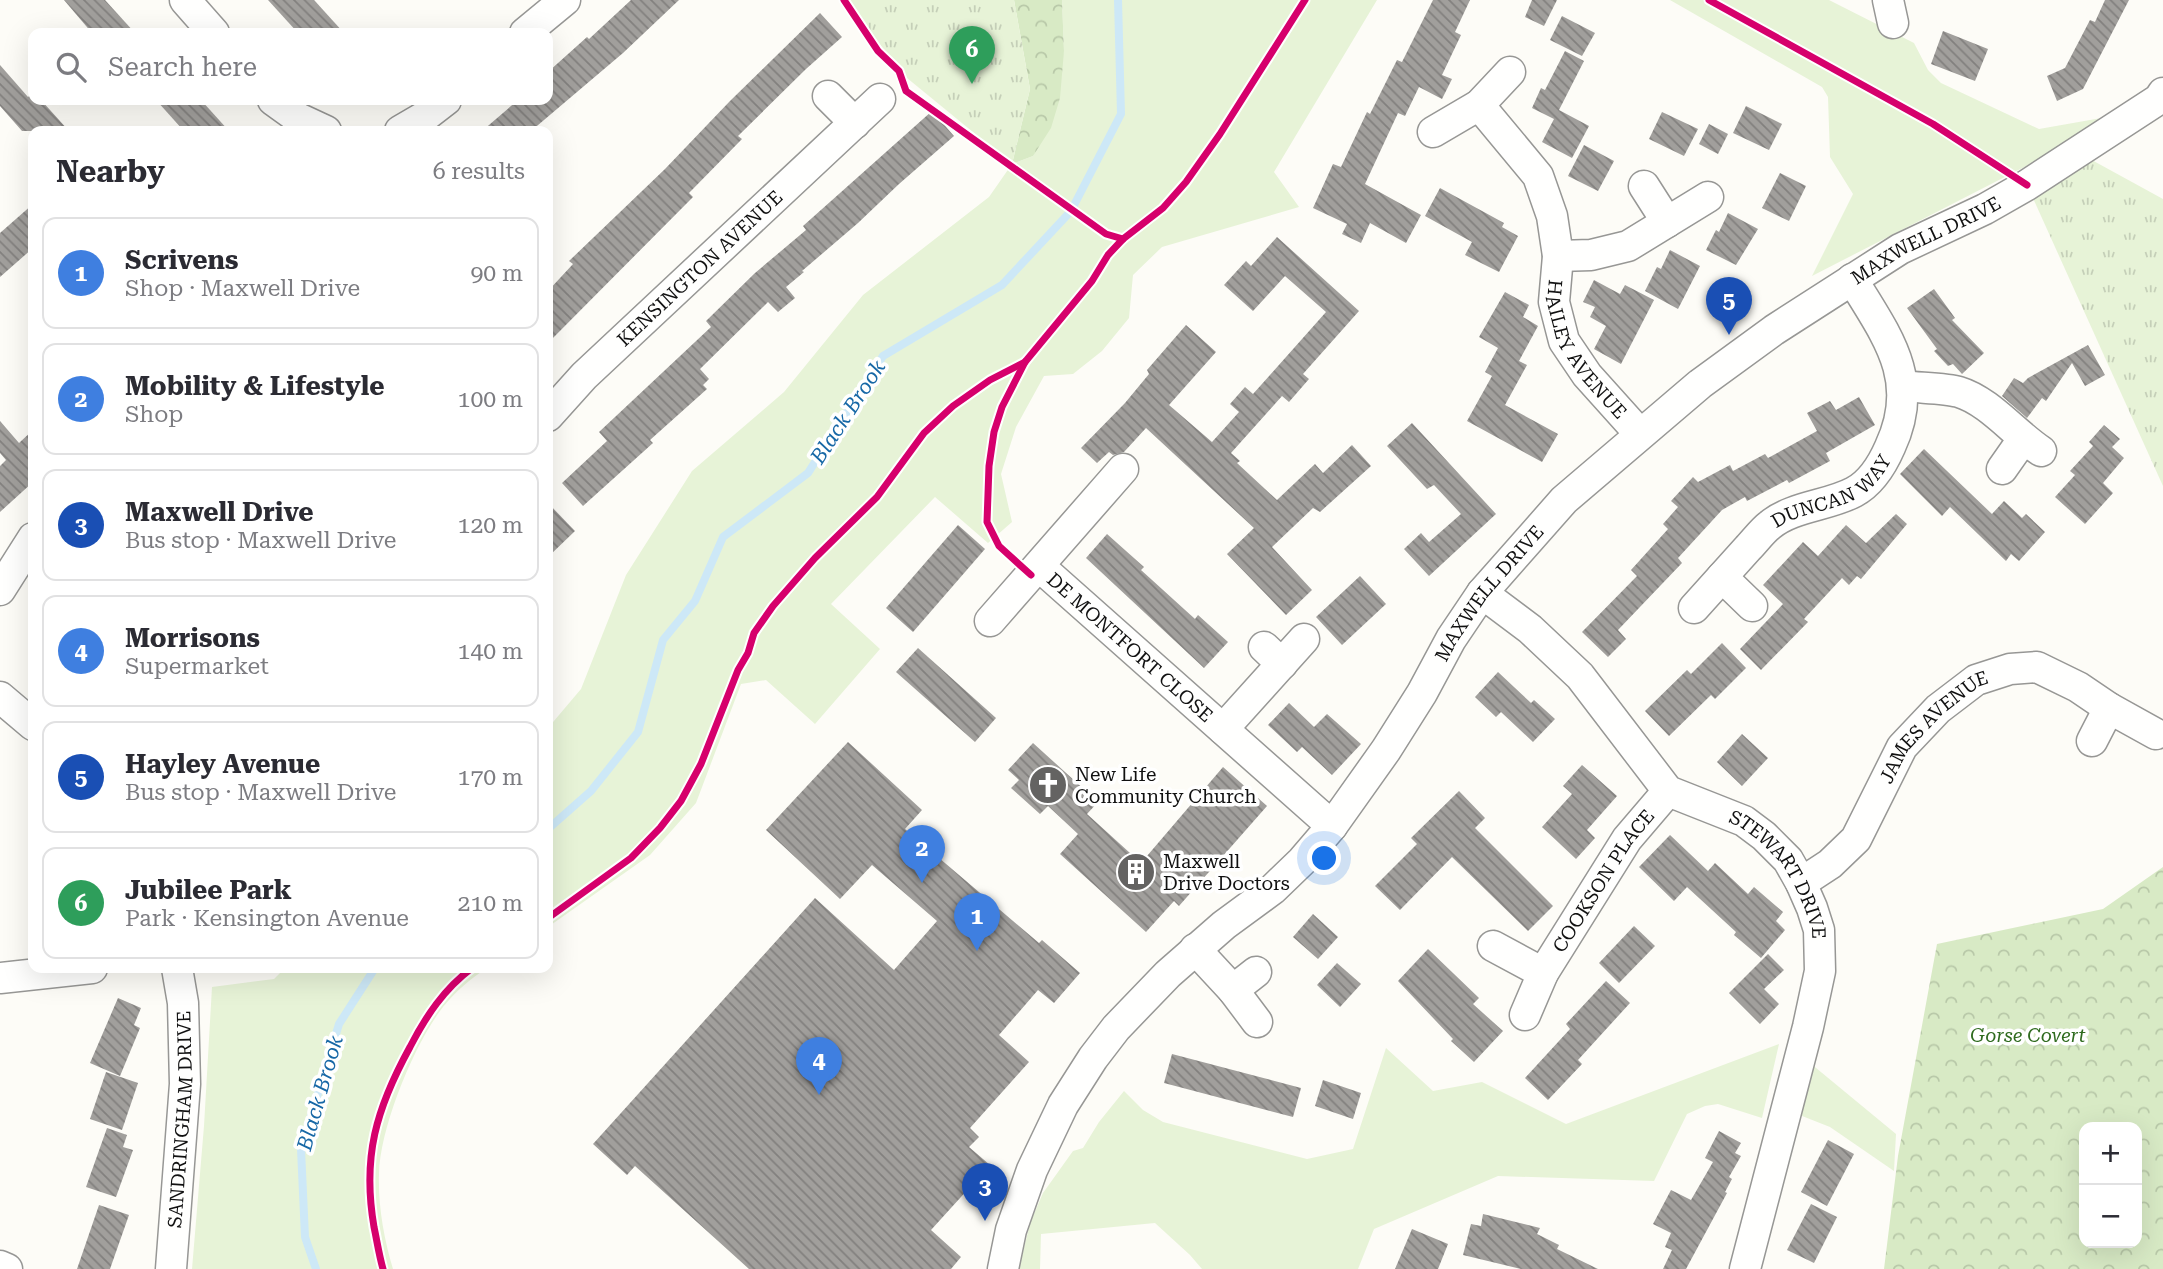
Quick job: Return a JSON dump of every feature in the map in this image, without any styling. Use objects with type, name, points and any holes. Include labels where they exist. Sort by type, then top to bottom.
[{"type":"street","points":[[185,0],[210,28]]},
{"type":"street","points":[[531,28],[565,0]]},
{"type":"street","points":[[1433,132],[1479,105],[1510,72]]},
{"type":"street","name":"MAXWELL DRIVE","points":[[1003,1269],[1011,1230],[1032,1170],[1073,1087],[1116,1028],[1195,948],[1273,889],[1302,861],[1332,825],[1393,738],[1422,693],[1451,639],[1482,593],[1564,500],[1700,384],[1774,330],[1900,249],[1985,209],[2027,185],[2159,99],[2163,93]]},
{"type":"street","points":[[828,96],[855,123]]},
{"type":"street","name":"KENSINGTON AVENUE","points":[[553,410],[584,376],[880,99]]},
{"type":"street","points":[[280,105],[315,126]]},
{"type":"street","points":[[409,126],[440,105]]},
{"type":"street","name":"HAILEY AVENUE","points":[[1479,105],[1538,176],[1552,216],[1558,256],[1555,302],[1564,341],[1587,375],[1640,434]]},
{"type":"street","points":[[1644,186],[1667,222]]},
{"type":"street","name":"HAILEY AVENUE","points":[[1558,256],[1591,255],[1628,246],[1708,197]]},
{"type":"street","name":"DUNCAN WAY","points":[[1695,608],[1770,524],[1794,512],[1856,491],[1872,476],[1886,456],[1896,435],[1902,412],[1904,386],[1897,359],[1852,279]]},
{"type":"street","points":[[1904,386],[1958,391],[1976,399],[2032,445],[2002,469]]},
{"type":"street","name":"DE MONTFORT CLOSE","points":[[990,621],[1123,469]]},
{"type":"street","points":[[0,590],[28,546]]},
{"type":"street","name":"DE MONTFORT CLOSE","points":[[1039,566],[1332,825]]},
{"type":"street","points":[[1722,577],[1752,606]]},
{"type":"street","points":[[1482,593],[1530,629],[1580,676],[1668,791]]},
{"type":"street","name":"DE MONTFORT CLOSE","points":[[1223,729],[1273,656],[1304,639]]},
{"type":"street","name":"JAMES AVENUE","points":[[1801,883],[1830,864],[1856,839],[1902,747],[1938,709],[1976,680],[2010,669],[2037,667],[2078,687],[2155,734]]},
{"type":"street","points":[[0,697],[28,722]]},
{"type":"street","points":[[2092,741],[2109,708]]},
{"type":"street","name":"STEWART DRIVE","points":[[1668,791],[1744,821],[1764,835],[1788,860],[1801,883],[1819,930],[1820,971],[1808,1027],[1745,1269]]},
{"type":"street","name":"COOKSON PLACE","points":[[1525,1015],[1543,973],[1627,839],[1668,791]]},
{"type":"street","name":"COOKSON PLACE","points":[[1493,946],[1543,973]]},
{"type":"street","points":[[1195,948],[1245,981],[1257,1022]]},
{"type":"street","points":[[0,978],[46,973]]},
{"type":"street","name":"SANDRINGHAM DRIVE","points":[[171,1269],[185,1084],[184,1016],[178,973]]},
{"type":"street","points":[[0,1266],[7,1269]]},
{"type":"green space","points":[[844,0],[1014,0],[1030,89],[1012,164],[907,78]]},
{"type":"green space","points":[[1014,0],[1062,0],[1064,51],[1060,98],[1051,128],[1033,156],[1012,164],[1030,89]]},
{"type":"green space","points":[[1062,0],[1377,0],[1274,172],[1299,207],[1162,247],[1133,275],[1129,318],[1102,351],[1073,374],[1044,376],[1016,427],[1001,474],[1012,522],[988,543],[935,497],[831,604],[880,649],[815,724],[766,680],[741,684],[696,803],[650,855],[553,923],[553,722],[581,689],[626,575],[692,471],[784,392],[863,295],[989,197],[1012,164],[1033,156],[1064,51]]},
{"type":"green space","points":[[1670,0],[1829,0],[1914,43],[1928,70],[1941,83],[2039,129],[2107,117],[2108,124],[1812,276],[1853,194],[1830,157],[1828,97],[1822,87]]},
{"type":"green space","points":[[2079,153],[2163,199],[2163,486],[2027,185]]},
{"type":"green space","name":"Gorse Covert","points":[[2163,867],[2163,1269],[1884,1269],[1898,1156],[1937,944],[2103,909]]},
{"type":"green space","points":[[280,973],[480,973],[458,991],[432,1023],[400,1087],[385,1133],[379,1186],[382,1222],[393,1269],[192,1269],[212,987],[274,979]]},
{"type":"green space","points":[[1779,1044],[1762,1118],[1718,1104],[1687,1114],[1654,1181],[1498,1176],[1374,1229],[1358,1269],[1202,1269],[1155,1223],[1041,1234],[1040,1269],[1019,1269],[1030,1223],[1043,1193],[1073,1151],[1083,1148],[1099,1122],[1124,1091],[1143,1110],[1163,1122],[1307,1159],[1353,1149],[1386,1048],[1433,1091],[1482,1082],[1566,1124]]},
{"type":"green space","points":[[1810,1063],[1896,1134],[1894,1171],[1830,1127],[1797,1114]]},
{"type":"building","points":[[64,0],[105,0],[130,28],[88,28]]},
{"type":"building","points":[[268,0],[314,0],[339,28],[293,28]]},
{"type":"building","points":[[631,0],[679,0],[623,53],[537,126],[488,126],[512,105],[553,105],[553,68],[587,37],[589,39]]},
{"type":"building","points":[[1433,0],[1470,0],[1455,32],[1461,35],[1442,75],[1452,79],[1442,99],[1419,87],[1405,116],[1398,113],[1365,184],[1421,215],[1406,243],[1370,223],[1361,243],[1342,234],[1347,224],[1313,208],[1333,164],[1341,167],[1367,112],[1370,114],[1397,60],[1402,62]]},
{"type":"building","points":[[1532,0],[1557,0],[1544,26],[1525,17]]},
{"type":"building","points":[[2105,0],[2129,0],[2083,89],[2057,101],[2047,76],[2065,68],[2090,20],[2095,22]]},
{"type":"building","points":[[820,13],[842,37],[738,136],[742,139],[689,193],[693,197],[553,338],[553,286],[573,264],[569,261],[665,169]]},
{"type":"building","points":[[1562,16],[1595,33],[1582,56],[1550,40]]},
{"type":"building","points":[[1943,31],[1988,49],[1975,81],[1931,64]]},
{"type":"building","points":[[1565,51],[1584,61],[1559,110],[1589,126],[1572,158],[1542,142],[1554,119],[1532,108],[1541,88],[1545,90]]},
{"type":"building","points":[[0,65],[28,97],[28,105],[46,105],[64,126],[28,126],[28,131],[22,131],[0,106]]},
{"type":"building","points":[[161,105],[206,105],[224,126],[179,126]]},
{"type":"building","points":[[1746,106],[1782,124],[1769,150],[1733,133]]},
{"type":"building","points":[[932,111],[954,136],[786,287],[795,298],[778,312],[768,302],[700,369],[709,379],[703,385],[707,389],[650,440],[653,443],[583,506],[562,483],[607,441],[599,432],[711,327],[706,321],[755,273],[806,230],[803,226]]},
{"type":"building","points":[[1662,112],[1698,129],[1684,156],[1649,139]]},
{"type":"building","points":[[1709,124],[1728,134],[1718,154],[1699,144]]},
{"type":"building","points":[[1584,145],[1614,161],[1598,191],[1568,176]]},
{"type":"building","points":[[1780,173],[1806,186],[1789,221],[1762,208]]},
{"type":"building","points":[[1440,188],[1504,223],[1502,227],[1518,236],[1499,272],[1465,255],[1472,242],[1425,216]]},
{"type":"building","points":[[28,208],[28,252],[0,277],[0,233]]},
{"type":"building","points":[[1728,213],[1758,229],[1736,265],[1706,250]]},
{"type":"building","points":[[1277,237],[1359,311],[1303,374],[1309,379],[1289,402],[1282,396],[1231,453],[1240,461],[1237,463],[1277,500],[1315,464],[1323,473],[1352,445],[1371,466],[1320,512],[1313,508],[1272,547],[1312,590],[1286,615],[1227,554],[1254,528],[1146,428],[1124,452],[1113,455],[1109,452],[1097,463],[1081,448],[1125,403],[1149,374],[1147,370],[1186,325],[1216,352],[1169,405],[1212,442],[1239,412],[1230,404],[1245,387],[1253,394],[1326,312],[1285,276],[1253,311],[1224,285],[1246,261],[1251,266]]},
{"type":"building","points":[[1670,250],[1700,266],[1678,309],[1645,291],[1657,267],[1661,269]]},
{"type":"building","points":[[1594,280],[1620,294],[1625,285],[1654,300],[1621,364],[1594,349],[1606,326],[1590,317],[1595,307],[1583,302]]},
{"type":"building","points":[[1934,289],[1955,318],[1952,320],[1984,353],[1962,374],[1953,364],[1948,366],[1934,351],[1937,349],[1907,308]]},
{"type":"building","points":[[1505,292],[1529,305],[1523,317],[1538,326],[1519,361],[1527,365],[1505,405],[1558,434],[1542,462],[1467,421],[1492,376],[1485,372],[1498,348],[1479,337]]},
{"type":"building","points":[[2088,345],[2105,375],[2085,386],[2072,363],[2046,401],[2042,398],[2027,418],[2002,396],[2014,378],[2023,383]]},
{"type":"building","points":[[1859,397],[1875,425],[1826,453],[1830,461],[1789,483],[1787,480],[1747,501],[1745,497],[1722,510],[1678,558],[1682,563],[1618,630],[1626,639],[1608,657],[1582,632],[1637,576],[1631,570],[1668,529],[1663,524],[1678,507],[1671,501],[1693,477],[1698,482],[1730,465],[1733,471],[1765,454],[1768,458],[1817,431],[1807,413],[1830,401],[1836,410]]},
{"type":"building","points":[[0,421],[19,443],[28,435],[28,487],[0,512],[0,466],[6,460],[0,453]]},
{"type":"building","points":[[1412,423],[1496,514],[1429,576],[1404,549],[1421,533],[1429,542],[1461,514],[1434,485],[1427,489],[1387,446]]},
{"type":"building","points":[[2104,425],[2120,439],[2112,447],[2124,458],[2103,483],[2113,493],[2085,524],[2055,497],[2075,475],[2070,471],[2093,446],[2089,442]]},
{"type":"building","points":[[1924,449],[1992,514],[2004,501],[2022,518],[2026,514],[2045,532],[2019,561],[2011,554],[2006,561],[1950,507],[1942,516],[1900,474]]},
{"type":"building","points":[[553,508],[575,531],[553,552]]},
{"type":"building","points":[[1896,514],[1907,524],[1861,579],[1857,576],[1849,585],[1842,578],[1804,619],[1808,622],[1761,670],[1740,649],[1783,604],[1763,585],[1803,542],[1818,556],[1846,525],[1866,543]]},
{"type":"building","points":[[958,525],[985,549],[913,632],[886,608]]},
{"type":"building","points":[[1107,534],[1144,567],[1141,570],[1195,619],[1198,615],[1228,642],[1204,668],[1086,558]]},
{"type":"building","points":[[1360,576],[1386,604],[1342,645],[1316,617]]},
{"type":"building","points":[[1722,643],[1746,668],[1715,699],[1711,695],[1669,736],[1645,711],[1687,670],[1691,674]]},
{"type":"building","points":[[918,648],[996,718],[975,742],[896,672]]},
{"type":"building","points":[[1498,672],[1531,703],[1534,700],[1555,719],[1533,742],[1501,712],[1496,717],[1475,697]]},
{"type":"building","points":[[1289,703],[1314,727],[1327,714],[1361,744],[1332,775],[1302,747],[1297,752],[1268,725]]},
{"type":"building","points":[[1742,734],[1768,758],[1742,786],[1717,762]]},
{"type":"building","points":[[848,742],[922,810],[905,829],[1039,943],[1042,940],[1080,973],[1054,1003],[1038,990],[999,1035],[1029,1062],[970,1128],[979,1137],[969,1147],[990,1165],[931,1230],[961,1257],[951,1269],[749,1269],[635,1166],[627,1175],[593,1144],[815,898],[894,970],[937,921],[872,865],[840,899],[766,830]]},
{"type":"building","points":[[1033,743],[1098,802],[1087,814],[1141,863],[1223,767],[1267,806],[1179,906],[1174,901],[1146,932],[1060,854],[1078,834],[1048,806],[1040,814],[1011,788],[1019,780],[1008,770]]},
{"type":"building","points":[[1582,765],[1617,796],[1587,830],[1595,838],[1576,859],[1542,827],[1572,794],[1563,786]]},
{"type":"building","points":[[1459,791],[1485,818],[1475,828],[1553,906],[1528,931],[1452,857],[1400,910],[1375,886],[1417,844],[1411,838]]},
{"type":"building","points":[[1670,835],[1708,871],[1715,863],[1748,894],[1754,887],[1783,912],[1776,921],[1785,930],[1761,958],[1687,887],[1674,901],[1639,867]]},
{"type":"building","points":[[1313,914],[1338,937],[1318,959],[1293,937]]},
{"type":"building","points":[[1634,926],[1655,946],[1619,983],[1599,963]]},
{"type":"building","points":[[1428,949],[1479,998],[1473,1004],[1503,1031],[1474,1062],[1451,1041],[1453,1039],[1398,981]]},
{"type":"building","points":[[1768,954],[1784,970],[1764,989],[1779,1004],[1760,1024],[1729,993]]},
{"type":"building","points":[[1337,963],[1361,984],[1340,1007],[1317,985]]},
{"type":"building","points":[[1606,981],[1630,1003],[1578,1060],[1582,1064],[1548,1100],[1525,1078],[1570,1029],[1566,1024]]},
{"type":"building","points":[[118,998],[141,1008],[134,1025],[140,1028],[120,1076],[90,1063]]},
{"type":"building","points":[[1172,1054],[1301,1088],[1293,1117],[1164,1083]]},
{"type":"building","points":[[106,1072],[138,1083],[122,1130],[90,1119]]},
{"type":"building","points":[[1323,1080],[1361,1093],[1353,1119],[1315,1106]]},
{"type":"building","points":[[107,1128],[127,1135],[123,1147],[133,1150],[116,1197],[86,1187]]},
{"type":"building","points":[[1719,1131],[1741,1143],[1735,1153],[1741,1156],[1729,1177],[1732,1179],[1725,1192],[1727,1193],[1686,1269],[1663,1269],[1672,1250],[1665,1247],[1671,1233],[1653,1224],[1671,1190],[1691,1200],[1713,1162],[1705,1158]]},
{"type":"building","points":[[1828,1140],[1854,1154],[1827,1206],[1801,1192]]},
{"type":"building","points":[[1811,1204],[1837,1217],[1814,1263],[1787,1250]]},
{"type":"building","points":[[99,1205],[129,1215],[110,1269],[77,1269]]},
{"type":"building","points":[[1483,1214],[1540,1228],[1537,1234],[1559,1245],[1557,1249],[1598,1269],[1521,1269],[1463,1255],[1471,1224],[1481,1226]]},
{"type":"building","points":[[1412,1229],[1448,1244],[1438,1269],[1395,1269]]},
{"type":"waterway","name":"Black Brook","points":[[553,825],[591,791],[638,732],[663,640],[695,601],[723,537],[808,473],[883,356],[1002,285],[1071,211],[1121,114],[1118,0]]},
{"type":"waterway","name":"Black Brook","points":[[316,1269],[305,1237],[301,1149],[339,1024],[372,973]]},
{"type":"cycle path","points":[[844,0],[878,51],[899,71],[906,91],[1106,234],[1123,239]]},
{"type":"cycle path","points":[[553,914],[631,858],[660,828],[681,801],[701,764],[754,633],[773,606],[815,558],[877,497],[924,433],[953,406],[990,380],[1025,362],[1092,281],[1108,255],[1123,239],[1163,208],[1186,182],[1220,134],[1305,0]]},
{"type":"cycle path","points":[[1709,0],[1933,124],[2027,185]]},
{"type":"cycle path","points":[[1025,362],[1002,407],[994,432],[989,466],[987,522],[999,546],[1031,575]]},
{"type":"cycle path","points":[[383,1269],[371,1202],[371,1156],[375,1134],[388,1091],[422,1025],[444,994],[466,973]]},
{"type":"place","name":"Jubilee Park","points":[[972,84]]},
{"type":"place","name":"Hayley Avenue","points":[[1729,335]]},
{"type":"place","name":"New Life Community Church","points":[[1048,785]]},
{"type":"place","name":"Maxwell Drive Doctors","points":[[1136,872]]},
{"type":"place","name":"Mobility & Lifestyle","points":[[922,883]]},
{"type":"place","name":"Scrivens","points":[[977,951]]},
{"type":"place","name":"Morrisons","points":[[819,1095]]},
{"type":"place","name":"Maxwell Drive","points":[[985,1221]]}]
